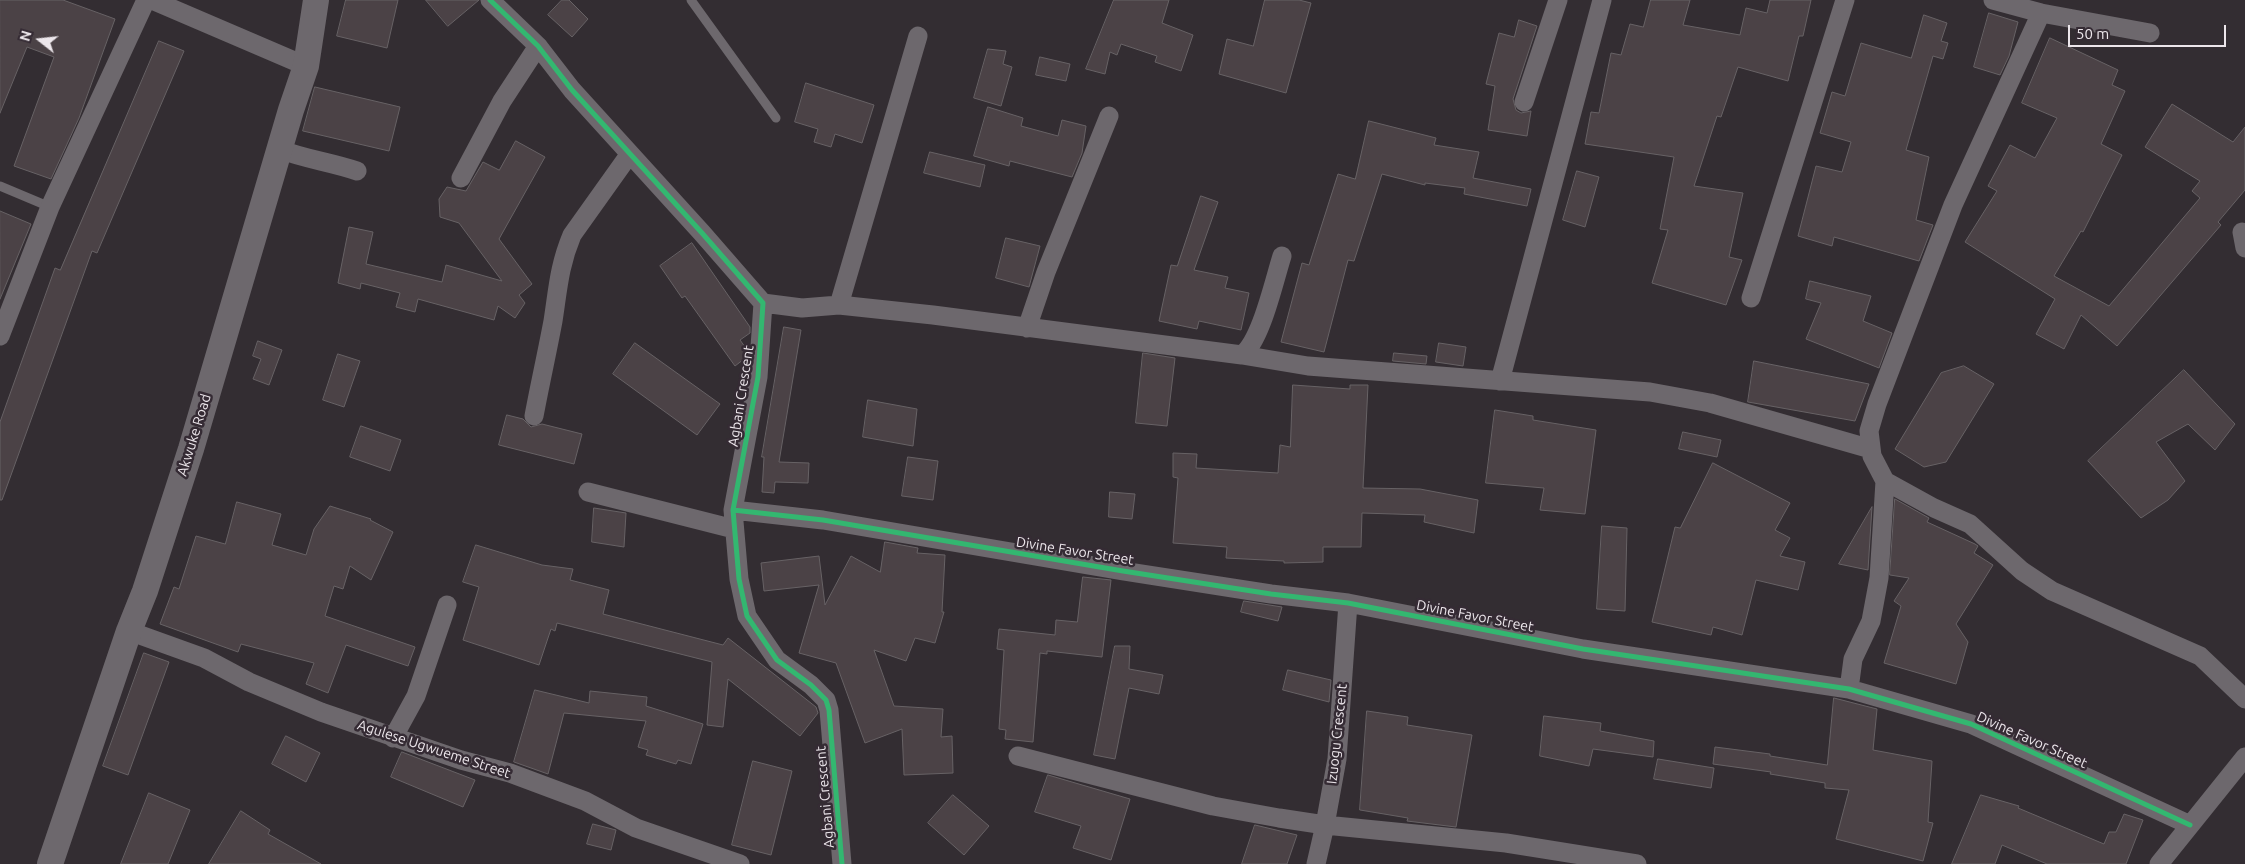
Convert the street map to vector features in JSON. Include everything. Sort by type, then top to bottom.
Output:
[{"type":"main road","name":"Akwuke Road","points":[[50,864],[129,631],[145,591],[191,449],[306,66],[316,0]]},
{"type":"street","points":[[0,336],[50,207],[146,0]]},
{"type":"street","points":[[152,0],[306,66]]},
{"type":"street","points":[[490,0],[538,46],[572,90],[763,303],[802,308],[839,305],[933,315],[1242,355],[1308,366],[1650,392],[1710,403],[1871,449]]},
{"type":"street","points":[[1524,102],[1558,0]]},
{"type":"street","points":[[1500,382],[1602,0]]},
{"type":"street","points":[[1751,298],[1845,0]]},
{"type":"street","points":[[1993,0],[2041,13],[2150,33]]},
{"type":"street","points":[[1849,689],[1853,659],[1870,621],[1879,578],[1884,481],[1872,456],[1869,431],[1877,404],[1953,204],[2041,13]]},
{"type":"street","points":[[839,305],[918,36]]},
{"type":"street","points":[[461,178],[502,101],[538,46]]},
{"type":"street","points":[[1027,328],[1046,272],[1109,116]]},
{"type":"street","points":[[280,149],[294,155],[329,162],[357,171]]},
{"type":"street","points":[[534,416],[553,320],[559,274],[566,248],[572,235],[629,155]]},
{"type":"street","points":[[1242,355],[1250,350],[1256,337],[1282,256]]},
{"type":"street","name":"Agbani Crescent","points":[[763,303],[758,377],[734,519],[739,580],[747,616],[777,660],[811,685],[826,700],[829,710],[842,864]]},
{"type":"street","points":[[1884,481],[1934,508],[1970,524],[2022,571],[2052,590],[2200,656],[2245,699]]},
{"type":"street","name":"Divine Favor Street","points":[[588,492],[734,519],[823,520],[1143,574],[1348,603],[1583,649],[1849,689],[1971,724],[2190,826]]},
{"type":"street","name":"Izuogu Crescent","points":[[1316,864],[1325,825],[1336,759],[1348,603]]},
{"type":"street","points":[[394,738],[416,696],[447,605]]},
{"type":"street","name":"Agulese Ugwueme Street","points":[[129,631],[204,658],[249,682],[321,712],[461,760],[510,773],[585,801],[636,828],[740,864]]},
{"type":"street","points":[[1018,756],[1213,806],[1325,825],[1506,843],[1637,864]]},
{"type":"street","points":[[2159,864],[2245,757]]},
{"type":"lane","points":[[691,0],[776,118]]},
{"type":"lane","points":[[0,186],[50,207]]},
{"type":"building","points":[[0,0],[63,0],[115,19],[79,118],[51,179],[14,166],[54,57],[27,47],[0,113]]},
{"type":"building","points":[[346,0],[398,0],[387,48],[337,36]]},
{"type":"building","points":[[426,0],[479,0],[448,26]]},
{"type":"building","points":[[562,0],[569,0],[588,19],[572,37],[548,15]]},
{"type":"building","points":[[1114,0],[1169,0],[1162,23],[1193,35],[1181,71],[1155,62],[1157,56],[1121,44],[1117,55],[1110,52],[1105,74],[1086,69]]},
{"type":"building","points":[[1265,0],[1299,0],[1311,3],[1286,93],[1219,74],[1227,39],[1253,46]]},
{"type":"building","points":[[1651,0],[1690,0],[1683,25],[1740,35],[1746,8],[1767,13],[1770,0],[1811,0],[1803,36],[1799,36],[1788,81],[1738,67],[1721,117],[1717,116],[1694,186],[1743,193],[1729,257],[1742,260],[1726,305],[1652,283],[1668,230],[1660,229],[1674,157],[1585,144],[1591,112],[1599,113],[1611,53],[1621,55],[1630,24],[1643,27]]},
{"type":"building","points":[[1989,13],[2018,22],[2009,56],[2000,75],[1974,67]]},
{"type":"building","points":[[1924,15],[1947,23],[1941,41],[1948,43],[1943,59],[1933,56],[1906,150],[1929,157],[1916,220],[1933,225],[1919,261],[1834,237],[1832,246],[1798,236],[1816,166],[1842,172],[1851,142],[1820,133],[1832,92],[1845,96],[1861,43],[1911,58]]},
{"type":"building","points":[[1519,20],[1537,26],[1513,99],[1516,110],[1521,113],[1531,111],[1527,136],[1488,130],[1495,86],[1486,84],[1499,33],[1514,37]]},
{"type":"building","points":[[2050,38],[2118,70],[2112,85],[2125,91],[2101,144],[2122,155],[2083,232],[2081,231],[2054,276],[2109,306],[2200,198],[2192,191],[2200,181],[2145,147],[2172,104],[2233,142],[2245,127],[2245,190],[2218,222],[2221,225],[2117,346],[2081,315],[2064,349],[2036,334],[2055,299],[1965,242],[1997,191],[1988,186],[2010,145],[2035,158],[2057,118],[2022,103]]},
{"type":"building","points":[[159,41],[184,51],[97,253],[92,251],[2,500],[0,500],[0,422],[55,268],[60,270]]},
{"type":"building","points":[[988,49],[1006,51],[1003,64],[1012,67],[1001,106],[974,98]]},
{"type":"building","points":[[1040,57],[1070,64],[1066,81],[1036,75]]},
{"type":"building","points":[[806,83],[874,105],[862,143],[835,134],[831,147],[814,142],[818,129],[795,122]]},
{"type":"building","points":[[315,87],[400,107],[389,151],[303,131]]},
{"type":"building","points":[[988,107],[1023,118],[1021,126],[1058,136],[1062,120],[1086,126],[1082,153],[1072,177],[1010,161],[1009,166],[974,156]]},
{"type":"building","points":[[1369,121],[1436,138],[1434,145],[1479,152],[1473,178],[1531,189],[1527,206],[1464,194],[1465,188],[1425,183],[1425,185],[1382,174],[1354,261],[1348,260],[1324,352],[1281,342],[1302,263],[1309,265],[1338,174],[1355,179]]},
{"type":"building","points":[[516,141],[545,157],[499,239],[532,284],[519,295],[525,303],[515,318],[498,306],[494,320],[418,299],[415,312],[396,307],[400,293],[361,283],[360,289],[338,283],[349,227],[373,232],[366,264],[442,282],[446,265],[502,281],[459,223],[440,217],[439,199],[447,187],[466,191],[483,162],[499,170]]},
{"type":"building","points":[[930,152],[985,165],[980,187],[924,173]]},
{"type":"building","points":[[1577,171],[1599,177],[1585,227],[1563,220]]},
{"type":"building","points":[[1201,196],[1218,202],[1194,270],[1228,277],[1225,288],[1249,293],[1241,330],[1199,321],[1197,329],[1159,321],[1171,265],[1177,266]]},
{"type":"building","points":[[0,211],[31,224],[0,299]]},
{"type":"building","points":[[1006,238],[1040,246],[1029,287],[996,278]]},
{"type":"building","points":[[692,243],[750,327],[750,333],[740,340],[748,351],[748,356],[735,366],[685,296],[682,298],[660,266]]},
{"type":"building","points":[[1810,281],[1871,296],[1863,321],[1892,333],[1879,368],[1806,339],[1821,303],[1806,299]]},
{"type":"building","points":[[784,327],[801,330],[779,462],[809,463],[808,483],[775,482],[774,493],[762,492],[764,457],[762,457]]},
{"type":"building","points":[[258,341],[282,350],[269,385],[253,379],[261,359],[253,356]]},
{"type":"building","points":[[635,343],[720,404],[697,435],[613,374]]},
{"type":"building","points":[[1439,343],[1466,347],[1463,366],[1436,362]]},
{"type":"building","points":[[1143,353],[1175,358],[1167,426],[1136,423]]},
{"type":"building","points":[[1394,353],[1427,356],[1426,364],[1393,361]]},
{"type":"building","points":[[338,354],[360,361],[344,407],[323,400]]},
{"type":"building","points":[[1754,361],[1869,384],[1855,421],[1748,402]]},
{"type":"building","points":[[1964,366],[1994,384],[1946,462],[1924,467],[1895,449],[1941,373]]},
{"type":"building","points":[[2184,370],[2235,424],[2215,450],[2188,424],[2156,442],[2185,481],[2168,500],[2141,518],[2088,461]]},
{"type":"building","points":[[1293,385],[1350,389],[1350,385],[1368,385],[1363,488],[1420,489],[1478,500],[1474,533],[1424,522],[1425,515],[1362,513],[1361,547],[1323,547],[1323,562],[1284,563],[1284,561],[1226,558],[1227,547],[1173,543],[1178,478],[1173,477],[1173,453],[1197,454],[1196,468],[1278,473],[1280,445],[1290,447]]},
{"type":"building","points":[[868,400],[917,409],[913,446],[863,437]]},
{"type":"building","points":[[1495,410],[1533,416],[1533,420],[1596,430],[1585,514],[1540,510],[1544,488],[1486,483]]},
{"type":"building","points":[[507,415],[523,419],[531,427],[542,424],[582,434],[574,464],[499,445]]},
{"type":"building","points":[[361,426],[401,440],[390,471],[350,457]]},
{"type":"building","points":[[1683,432],[1721,440],[1717,457],[1679,449]]},
{"type":"building","points":[[908,457],[938,461],[933,500],[902,496]]},
{"type":"building","points":[[1713,463],[1790,503],[1775,530],[1790,538],[1780,556],[1805,562],[1798,590],[1756,580],[1742,635],[1713,627],[1711,635],[1652,622],[1675,527],[1680,528]]},
{"type":"building","points":[[1110,492],[1135,494],[1132,519],[1109,517]]},
{"type":"building","points":[[1895,499],[1929,518],[1927,522],[1978,546],[1974,553],[1993,565],[1956,624],[1968,642],[1956,684],[1884,663],[1901,606],[1894,601],[1909,578],[1890,575]]},
{"type":"building","points":[[237,502],[281,514],[272,545],[306,555],[314,529],[330,506],[371,519],[393,532],[371,580],[350,566],[343,589],[334,586],[325,616],[415,647],[408,666],[346,645],[328,693],[306,684],[314,663],[241,644],[238,652],[160,624],[174,587],[179,589],[196,536],[225,544]]},
{"type":"building","points":[[1872,507],[1868,570],[1839,564]]},
{"type":"building","points":[[594,508],[626,513],[624,547],[592,542]]},
{"type":"building","points":[[1602,526],[1627,528],[1625,611],[1597,609]]},
{"type":"building","points":[[885,542],[918,548],[917,553],[945,555],[942,612],[944,612],[935,643],[915,638],[906,661],[874,650],[894,706],[943,709],[941,737],[952,736],[953,773],[904,775],[902,729],[865,743],[836,663],[799,653],[819,585],[764,591],[761,563],[819,556],[825,605],[851,556],[880,572]]},
{"type":"building","points":[[476,545],[542,565],[573,569],[570,580],[609,590],[603,614],[723,645],[728,638],[816,707],[818,713],[800,736],[728,679],[723,727],[707,725],[712,662],[557,623],[555,631],[551,629],[539,665],[463,640],[479,587],[463,582]]},
{"type":"building","points":[[1083,577],[1111,580],[1102,657],[1047,651],[1047,654],[1040,653],[1033,742],[1005,739],[1006,730],[999,729],[1004,650],[997,649],[999,629],[1055,635],[1056,620],[1077,622]]},
{"type":"building","points":[[1244,601],[1282,607],[1278,621],[1241,612]]},
{"type":"building","points":[[1115,646],[1130,646],[1129,669],[1163,675],[1159,694],[1129,688],[1115,759],[1094,755]]},
{"type":"building","points":[[144,653],[169,662],[128,775],[103,766]]},
{"type":"building","points":[[1288,670],[1331,680],[1329,702],[1283,690]]},
{"type":"building","points":[[535,690],[589,703],[590,691],[647,697],[646,706],[703,724],[691,764],[678,760],[676,764],[646,755],[648,750],[638,747],[646,721],[564,713],[548,774],[514,762]]},
{"type":"building","points":[[1834,698],[1877,709],[1873,750],[1932,761],[1928,822],[1933,823],[1923,861],[1836,839],[1849,790],[1825,788],[1825,783],[1770,774],[1771,772],[1713,764],[1715,747],[1770,754],[1770,756],[1827,765]]},
{"type":"building","points":[[1367,711],[1408,717],[1407,725],[1472,735],[1456,827],[1407,821],[1408,818],[1360,810]]},
{"type":"building","points":[[1544,716],[1601,723],[1600,731],[1654,741],[1653,757],[1593,749],[1589,766],[1540,756]]},
{"type":"building","points":[[286,736],[320,753],[306,782],[272,764]]},
{"type":"building","points":[[402,752],[475,780],[463,807],[391,777]]},
{"type":"building","points":[[1658,759],[1714,768],[1711,788],[1654,779]]},
{"type":"building","points":[[753,761],[792,771],[771,855],[732,845]]},
{"type":"building","points":[[1048,775],[1130,799],[1111,860],[1073,848],[1081,826],[1035,812]]},
{"type":"building","points":[[149,793],[190,810],[168,864],[121,864]]},
{"type":"building","points":[[953,795],[989,826],[964,855],[928,823]]},
{"type":"building","points":[[1981,795],[2019,806],[2018,808],[2104,844],[2109,832],[2116,832],[2124,814],[2143,820],[2126,864],[2047,864],[2002,845],[1995,864],[1952,864]]},
{"type":"building","points":[[241,811],[270,830],[268,834],[321,864],[209,864]]},
{"type":"building","points":[[593,824],[616,830],[611,850],[587,844]]},
{"type":"building","points":[[1255,825],[1297,835],[1287,864],[1242,864]]},
{"type":"cycle path","points":[[490,0],[538,46],[572,90],[763,303],[758,377],[733,510],[739,579],[747,616],[777,660],[811,685],[826,700],[829,710],[842,864]]},
{"type":"cycle path","points":[[733,510],[823,520],[1123,571],[1271,594],[1348,603],[1583,649],[1849,689],[1971,724],[2190,825]]}]
